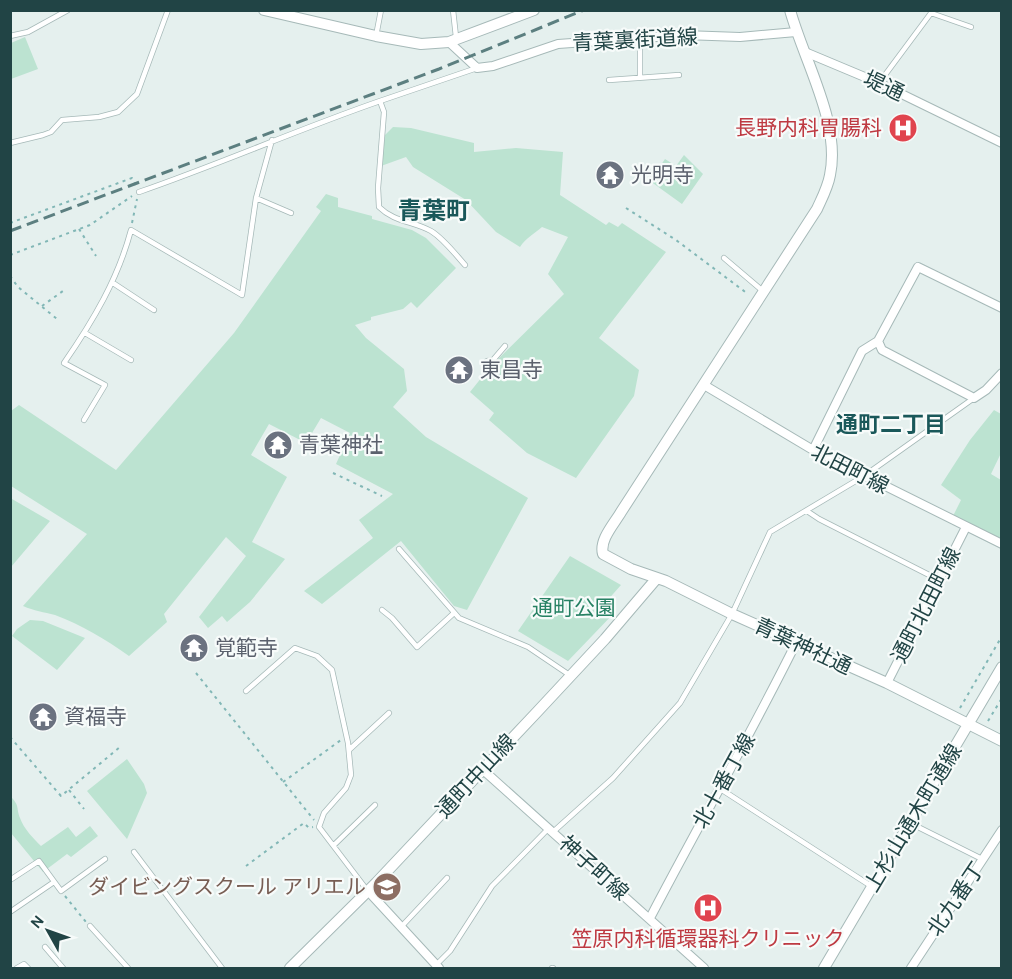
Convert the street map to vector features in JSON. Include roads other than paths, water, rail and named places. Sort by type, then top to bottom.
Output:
[{"type":"street","points":[[264,10],[421,44],[453,41],[534,10]]},
{"type":"street","points":[[704,385],[817,209],[831,173],[831,132],[790,10]]},
{"type":"street","name":"青葉裏街道線","points":[[477,68],[493,66],[558,44],[684,35],[740,37],[796,32]]},
{"type":"street","points":[[453,41],[477,68]]},
{"type":"street","name":"堤通","points":[[805,52],[879,83],[1002,143]]},
{"type":"street","points":[[813,450],[862,351],[878,342],[918,267],[1002,308]]},
{"type":"street","points":[[878,342],[882,350],[974,398],[1002,374]]},
{"type":"street","name":"北田町線","points":[[704,385],[813,450],[1002,544]]},
{"type":"street","name":"青葉神社通","points":[[704,385],[621,512],[601,547],[603,554],[631,569],[657,578],[886,683],[967,726],[1002,741]]},
{"type":"street","name":"通町北田町線","points":[[886,683],[966,527]]},
{"type":"street","name":"通町中山線","points":[[290,969],[368,891],[571,676],[657,578]]},
{"type":"street","name":"北十番丁線","points":[[650,918],[750,734],[796,643]]},
{"type":"street","name":"上杉山通木町通線","points":[[824,969],[1002,667]]},
{"type":"street","name":"神子町線","points":[[483,769],[704,969]]},
{"type":"street","name":"北九番丁","points":[[911,969],[1002,830]]},
{"type":"street","points":[[368,891],[437,967]]},
{"type":"lane","points":[[10,36],[28,32],[68,10]]},
{"type":"lane","points":[[10,143],[51,132],[62,120],[99,117],[117,112],[137,94],[168,10]]},
{"type":"lane","points":[[376,36],[381,10]]},
{"type":"lane","points":[[453,10],[453,41]]},
{"type":"lane","points":[[879,83],[931,14],[971,27]]},
{"type":"lane","points":[[640,38],[640,77]]},
{"type":"lane","points":[[139,192],[380,100],[477,68]]},
{"type":"lane","points":[[609,80],[679,75]]},
{"type":"lane","points":[[380,100],[384,112],[378,188],[379,207],[388,217],[416,224],[433,232],[465,265]]},
{"type":"lane","points":[[84,420],[105,385],[64,363],[85,333],[113,284],[131,230],[242,296],[248,239],[256,198],[272,140]]},
{"type":"lane","points":[[256,198],[291,213]]},
{"type":"lane","points":[[724,258],[761,296]]},
{"type":"lane","points":[[113,284],[154,310]]},
{"type":"lane","points":[[85,333],[131,360]]},
{"type":"lane","points":[[487,361],[493,360],[505,346]]},
{"type":"lane","points":[[437,967],[492,886],[550,830],[613,778],[680,703],[732,614],[770,532],[864,476],[974,398]]},
{"type":"lane","points":[[807,511],[939,580]]},
{"type":"lane","points":[[399,549],[459,618],[528,647],[571,676]]},
{"type":"lane","points":[[382,610],[417,646],[454,613]]},
{"type":"lane","points":[[246,691],[296,648],[317,656],[332,670],[347,738],[351,775],[346,789],[324,813],[319,827],[368,891]]},
{"type":"lane","points":[[349,750],[389,713]]},
{"type":"lane","points":[[719,788],[872,887]]},
{"type":"lane","points":[[333,845],[375,805]]},
{"type":"lane","points":[[910,823],[983,860]]},
{"type":"lane","points":[[134,852],[222,969]]},
{"type":"lane","points":[[10,880],[39,861],[61,891],[105,859]]},
{"type":"lane","points":[[401,927],[447,878]]},
{"type":"lane","points":[[10,912],[54,882]]},
{"type":"lane","points":[[90,926],[128,969]]},
{"type":"lane","points":[[45,946],[63,969]]},
{"type":"lane","points":[[17,969],[24,964],[28,969]]},
{"type":"railway","points":[[10,231],[439,69],[584,10]]},
{"type":"place","name":"長野内科胃腸科","points":[[903,128]]},
{"type":"place","name":"光明寺","points":[[610,175]]},
{"type":"place","name":"東昌寺","points":[[459,370]]},
{"type":"place","name":"青葉神社","points":[[278,445]]},
{"type":"place","name":"覚範寺","points":[[194,648]]},
{"type":"place","name":"資福寺","points":[[43,717]]},
{"type":"place","name":"ダイビングスクール アリエル","points":[[387,887]]},
{"type":"place","name":"笠原内科循環器科クリニック","points":[[708,908]]},
{"type":"district","name":"青葉町","points":[[434,211]]},
{"type":"district","name":"通町二丁目","points":[[891,424]]},
{"type":"park label","name":"通町公園","points":[[574,608]]}]
